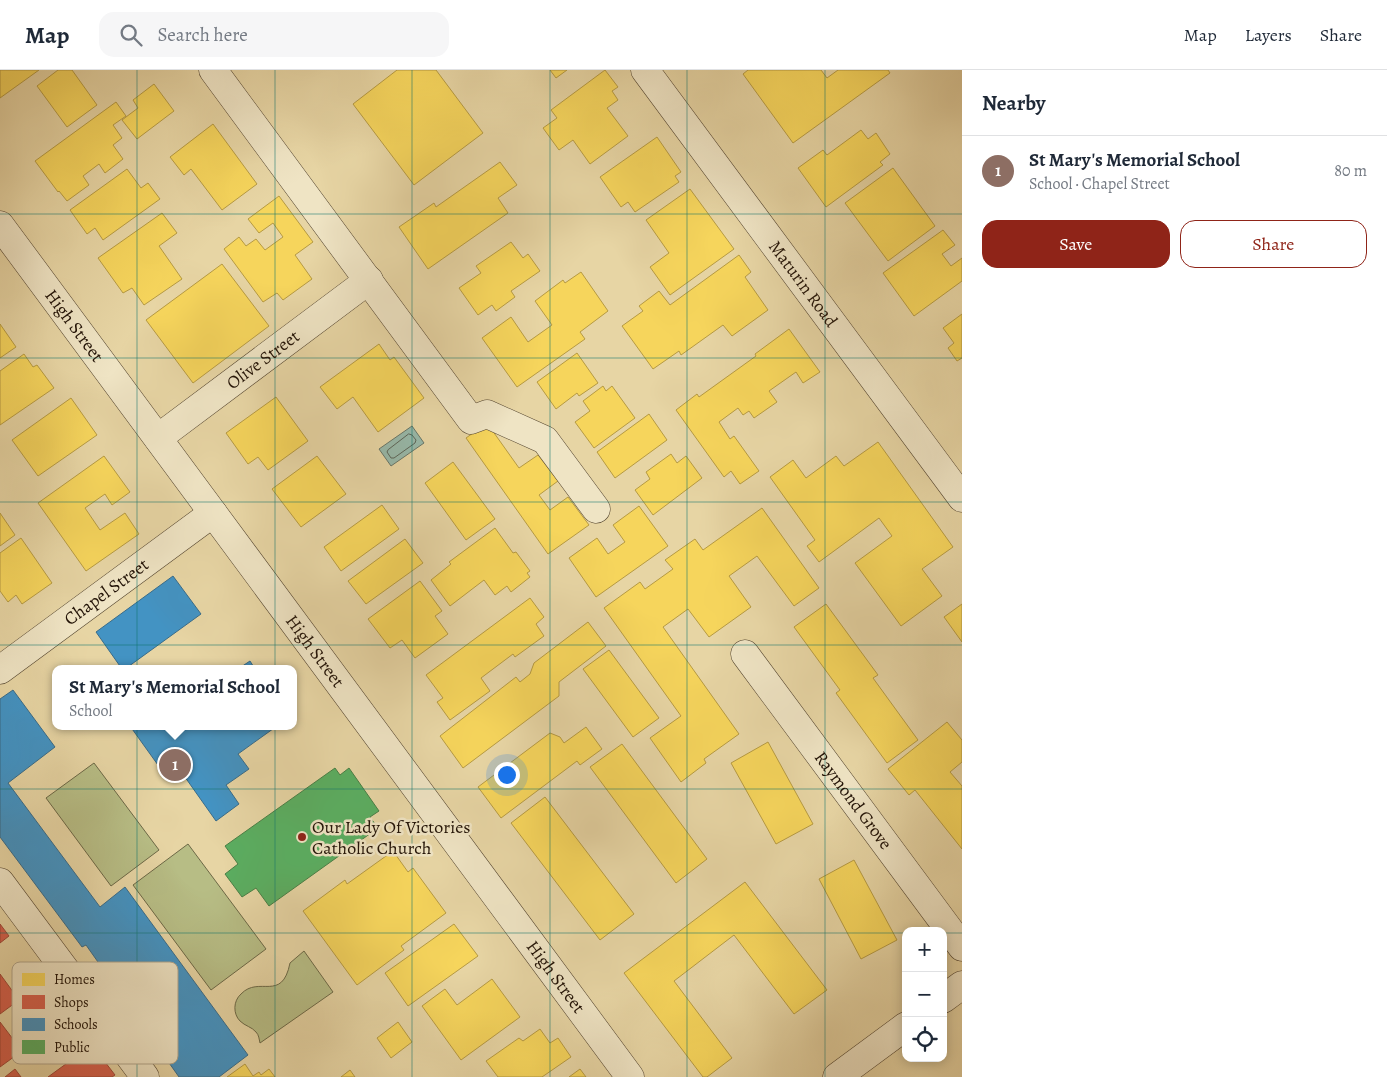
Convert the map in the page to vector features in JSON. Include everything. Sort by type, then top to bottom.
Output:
[{"type":"street","points":[[213,70],[471,420],[487,414],[545,440],[596,509]]},
{"type":"street","name":"Maturin Road","points":[[645,70],[962,498]]},
{"type":"street","name":"High Street","points":[[0,225],[630,1077]]},
{"type":"street","name":"Olive Street","points":[[158,438],[369,280]]},
{"type":"street","name":"Chapel Street","points":[[0,670],[213,513]]},
{"type":"street","name":"Raymond Grove","points":[[745,654],[962,947]]},
{"type":"street","points":[[0,882],[59,962]]},
{"type":"street","points":[[947,996],[962,985]]},
{"type":"street","points":[[837,1077],[902,1029]]},
{"type":"street","points":[[135,1064],[145,1077]]},
{"type":"green space","points":[[94,763],[159,850],[111,886],[46,798]]},
{"type":"green space","points":[[188,844],[266,949],[211,990],[133,885]]},
{"type":"green space","points":[[304,951],[333,992],[260,1043],[256,1032],[242,1023],[236,1015],[236,1000],[248,989],[276,985],[282,982],[290,963]]},
{"type":"water","points":[[412,426],[424,443],[391,466],[379,449]]},
{"type":"building: Homes","points":[[0,70],[39,70],[0,98]]},
{"type":"building: Homes","points":[[58,70],[72,70],[97,105],[67,127],[37,86]]},
{"type":"building: Homes","points":[[397,70],[436,70],[483,133],[414,185],[353,104]]},
{"type":"building: Homes","points":[[550,70],[567,70],[556,78]]},
{"type":"building: Homes","points":[[605,70],[618,87],[612,91],[618,100],[607,108],[628,136],[590,164],[573,140],[559,150],[543,128],[557,118],[551,110]]},
{"type":"building: Homes","points":[[748,70],[821,70],[827,78],[838,70],[888,70],[890,73],[793,143],[743,74]]},
{"type":"building: Homes","points":[[154,84],[174,111],[137,139],[122,120],[138,108],[133,100]]},
{"type":"building: Homes","points":[[116,102],[126,116],[113,125],[122,138],[113,145],[123,159],[105,173],[99,164],[83,176],[89,185],[67,201],[35,161]]},
{"type":"building: Homes","points":[[213,124],[257,184],[222,210],[191,169],[184,175],[170,157]]},
{"type":"building: Homes","points":[[861,130],[868,139],[876,133],[890,154],[880,162],[883,165],[826,207],[798,168],[823,150],[827,155]]},
{"type":"building: Homes","points":[[657,137],[681,172],[675,176],[679,182],[635,212],[628,202],[621,207],[600,177]]},
{"type":"building: Homes","points":[[500,162],[517,185],[498,198],[508,213],[428,269],[399,227],[434,203],[436,207]]},
{"type":"building: Homes","points":[[893,168],[935,226],[888,261],[845,203]]},
{"type":"building: Homes","points":[[127,169],[141,188],[148,183],[160,199],[103,240],[95,228],[87,234],[70,210]]},
{"type":"building: Homes","points":[[690,189],[734,249],[670,295],[650,267],[669,253],[646,220]]},
{"type":"building: Homes","points":[[279,196],[313,242],[295,255],[312,279],[283,300],[277,293],[263,302],[224,249],[239,237],[246,246],[256,239],[265,250],[283,237],[273,223],[259,233],[248,219]]},
{"type":"building: Homes","points":[[162,213],[177,233],[159,246],[182,279],[144,305],[132,288],[123,293],[98,258]]},
{"type":"building: Homes","points":[[943,230],[955,245],[942,254],[951,266],[962,258],[962,281],[914,316],[883,273]]},
{"type":"building: Homes","points":[[511,242],[523,258],[528,254],[540,271],[511,291],[515,297],[496,311],[492,305],[478,315],[459,288],[481,273],[476,266]]},
{"type":"building: Homes","points":[[739,255],[751,272],[745,277],[768,310],[732,336],[723,325],[681,355],[679,351],[653,369],[622,326],[643,311],[639,306],[659,291],[670,305]]},
{"type":"building: Homes","points":[[222,264],[269,326],[193,383],[146,320]]},
{"type":"building: Homes","points":[[581,272],[608,311],[580,332],[585,339],[517,387],[482,338],[511,317],[528,342],[552,325],[535,301],[563,280],[565,283]]},
{"type":"building: Homes","points":[[962,314],[962,358],[957,361],[948,348],[954,343],[943,328]]},
{"type":"building: Homes","points":[[0,324],[16,347],[0,358]]},
{"type":"building: Homes","points":[[789,329],[820,372],[803,383],[796,372],[769,391],[777,402],[754,418],[749,411],[743,415],[738,408],[719,422],[730,439],[734,436],[759,471],[740,484],[731,471],[724,477],[676,410],[697,394],[699,397],[756,356],[755,354]]},
{"type":"building: Homes","points":[[379,344],[390,360],[394,357],[424,398],[378,432],[353,397],[337,409],[320,387]]},
{"type":"building: Homes","points":[[577,353],[598,383],[579,396],[577,393],[556,409],[537,382]]},
{"type":"building: Homes","points":[[24,354],[33,367],[37,365],[54,388],[0,425],[0,371]]},
{"type":"building: Homes","points":[[603,386],[606,391],[612,386],[635,418],[594,448],[575,422],[590,411],[583,401]]},
{"type":"building: Homes","points":[[276,397],[308,441],[268,470],[258,457],[248,464],[226,433]]},
{"type":"building: Homes","points":[[71,398],[97,435],[38,476],[12,440]]},
{"type":"building: Homes","points":[[649,414],[667,440],[615,478],[597,452]]},
{"type":"building: Homes","points":[[487,423],[519,468],[538,455],[558,481],[539,495],[550,510],[568,497],[589,525],[548,554],[466,438]]},
{"type":"building: Homes","points":[[878,442],[953,547],[922,569],[942,596],[901,626],[855,563],[892,536],[879,518],[819,562],[807,546],[815,540],[770,477],[793,460],[806,478],[836,456],[844,466]]},
{"type":"building: Homes","points":[[671,454],[677,463],[686,456],[702,478],[653,515],[635,490],[650,479],[646,472]]},
{"type":"building: Homes","points":[[104,456],[130,492],[112,505],[105,494],[85,508],[100,530],[125,513],[139,534],[86,571],[38,503]]},
{"type":"building: Homes","points":[[317,456],[346,494],[301,527],[272,489]]},
{"type":"building: Homes","points":[[453,462],[495,519],[466,540],[425,483]]},
{"type":"building: Homes","points":[[382,505],[399,529],[341,571],[324,547]]},
{"type":"building: Homes","points":[[639,506],[668,546],[596,597],[569,558],[597,538],[608,554],[625,542],[613,525]]},
{"type":"building: Homes","points":[[762,508],[819,588],[794,606],[757,556],[729,576],[751,607],[709,637],[688,609],[663,627],[739,734],[704,759],[706,763],[681,782],[650,738],[681,716],[604,608],[640,582],[645,589],[673,569],[665,560],[695,539],[703,550]]},
{"type":"building: Homes","points":[[0,513],[15,535],[0,546]]},
{"type":"building: Homes","points":[[495,528],[513,553],[516,552],[530,571],[527,573],[530,577],[511,592],[507,586],[495,595],[484,580],[450,606],[431,580],[451,564],[449,562]]},
{"type":"building: Homes","points":[[21,538],[52,583],[22,604],[16,595],[8,602],[0,591],[0,553]]},
{"type":"building: Homes","points":[[405,539],[423,563],[366,604],[348,581]]},
{"type":"building: Homes","points":[[420,581],[442,611],[435,616],[448,634],[415,658],[402,640],[390,648],[368,619]]},
{"type":"building: Homes","points":[[530,598],[544,617],[536,624],[544,636],[515,657],[513,654],[481,678],[490,691],[450,720],[437,702],[443,698],[426,675]]},
{"type":"building: Homes","points":[[826,604],[878,675],[873,678],[918,740],[887,763],[836,693],[840,690],[794,627]]},
{"type":"building: Homes","points":[[962,604],[962,642],[944,617]]},
{"type":"building: Homes","points":[[588,622],[606,646],[559,682],[559,696],[463,768],[440,736],[516,677],[520,682],[530,674],[534,663]]},
{"type":"building: Homes","points":[[609,650],[659,718],[633,737],[583,669]]},
{"type":"building: Homes","points":[[947,722],[962,740],[962,762],[950,772],[962,786],[962,849],[915,790],[909,795],[888,769]]},
{"type":"building: Homes","points":[[586,727],[602,749],[580,765],[577,761],[501,818],[478,787],[550,733],[560,737],[564,743]]},
{"type":"building: Homes","points":[[768,742],[813,824],[776,844],[731,763]]},
{"type":"building: Homes","points":[[622,744],[707,859],[676,883],[590,767]]},
{"type":"building: Homes","points":[[545,797],[634,914],[600,940],[511,823]]},
{"type":"building: Homes","points":[[393,851],[408,872],[413,868],[446,913],[401,946],[404,950],[357,985],[303,911],[345,880],[347,884]]},
{"type":"building: Homes","points":[[854,860],[897,940],[861,959],[819,879]]},
{"type":"building: Homes","points":[[745,882],[827,990],[794,1014],[734,935],[674,981],[732,1058],[707,1077],[703,1077],[624,973]]},
{"type":"building: Homes","points":[[454,924],[478,956],[408,1006],[385,973]]},
{"type":"building: Homes","points":[[492,979],[520,1017],[461,1060],[422,1006],[445,989],[457,1005]]},
{"type":"building: Homes","points":[[398,1022],[412,1042],[391,1058],[377,1038]]},
{"type":"building: Homes","points":[[540,1029],[550,1043],[558,1038],[571,1057],[542,1077],[498,1077],[486,1061],[519,1038],[523,1041]]},
{"type":"building: Homes","points":[[245,1064],[253,1076],[259,1072],[261,1075],[269,1069],[275,1077],[227,1077]]},
{"type":"building: Homes","points":[[580,1069],[586,1077],[569,1077]]},
{"type":"building: Homes","points":[[350,1070],[355,1077],[341,1077]]},
{"type":"building: Shops","points":[[0,924],[9,936],[0,943]]},
{"type":"building: Shops","points":[[0,974],[12,990],[12,1005],[0,1014]]},
{"type":"building: Shops","points":[[0,1022],[12,1038],[12,1058],[0,1067]]},
{"type":"building: Shops","points":[[66,1064],[107,1064],[115,1075],[112,1077],[48,1077]]},
{"type":"building: Shops","points":[[15,1069],[21,1077],[5,1077]]},
{"type":"building: Schools","points":[[173,576],[201,614],[131,665],[119,665],[96,632]]},
{"type":"building: Schools","points":[[250,661],[252,665],[244,665]]},
{"type":"building: Schools","points":[[13,690],[55,747],[8,783],[100,907],[125,887],[248,1055],[219,1077],[179,1077],[170,1064],[178,1064],[178,962],[98,962],[86,945],[82,947],[0,837],[0,699]]},
{"type":"building: Schools","points":[[133,730],[271,730],[238,754],[249,769],[226,785],[239,804],[216,821],[180,770],[168,779]]},
{"type":"building: Public","name":"Our Lady Of Victories Catholic Church","points":[[335,768],[340,775],[349,768],[379,811],[370,817],[378,828],[269,906],[256,888],[242,897],[225,874],[238,864],[225,846]]},
{"type":"place","name":"St Mary's Memorial School","points":[[175,765]]},
{"type":"place","name":"Our Lady Of Victories Catholic Church","points":[[302,837]]}]
